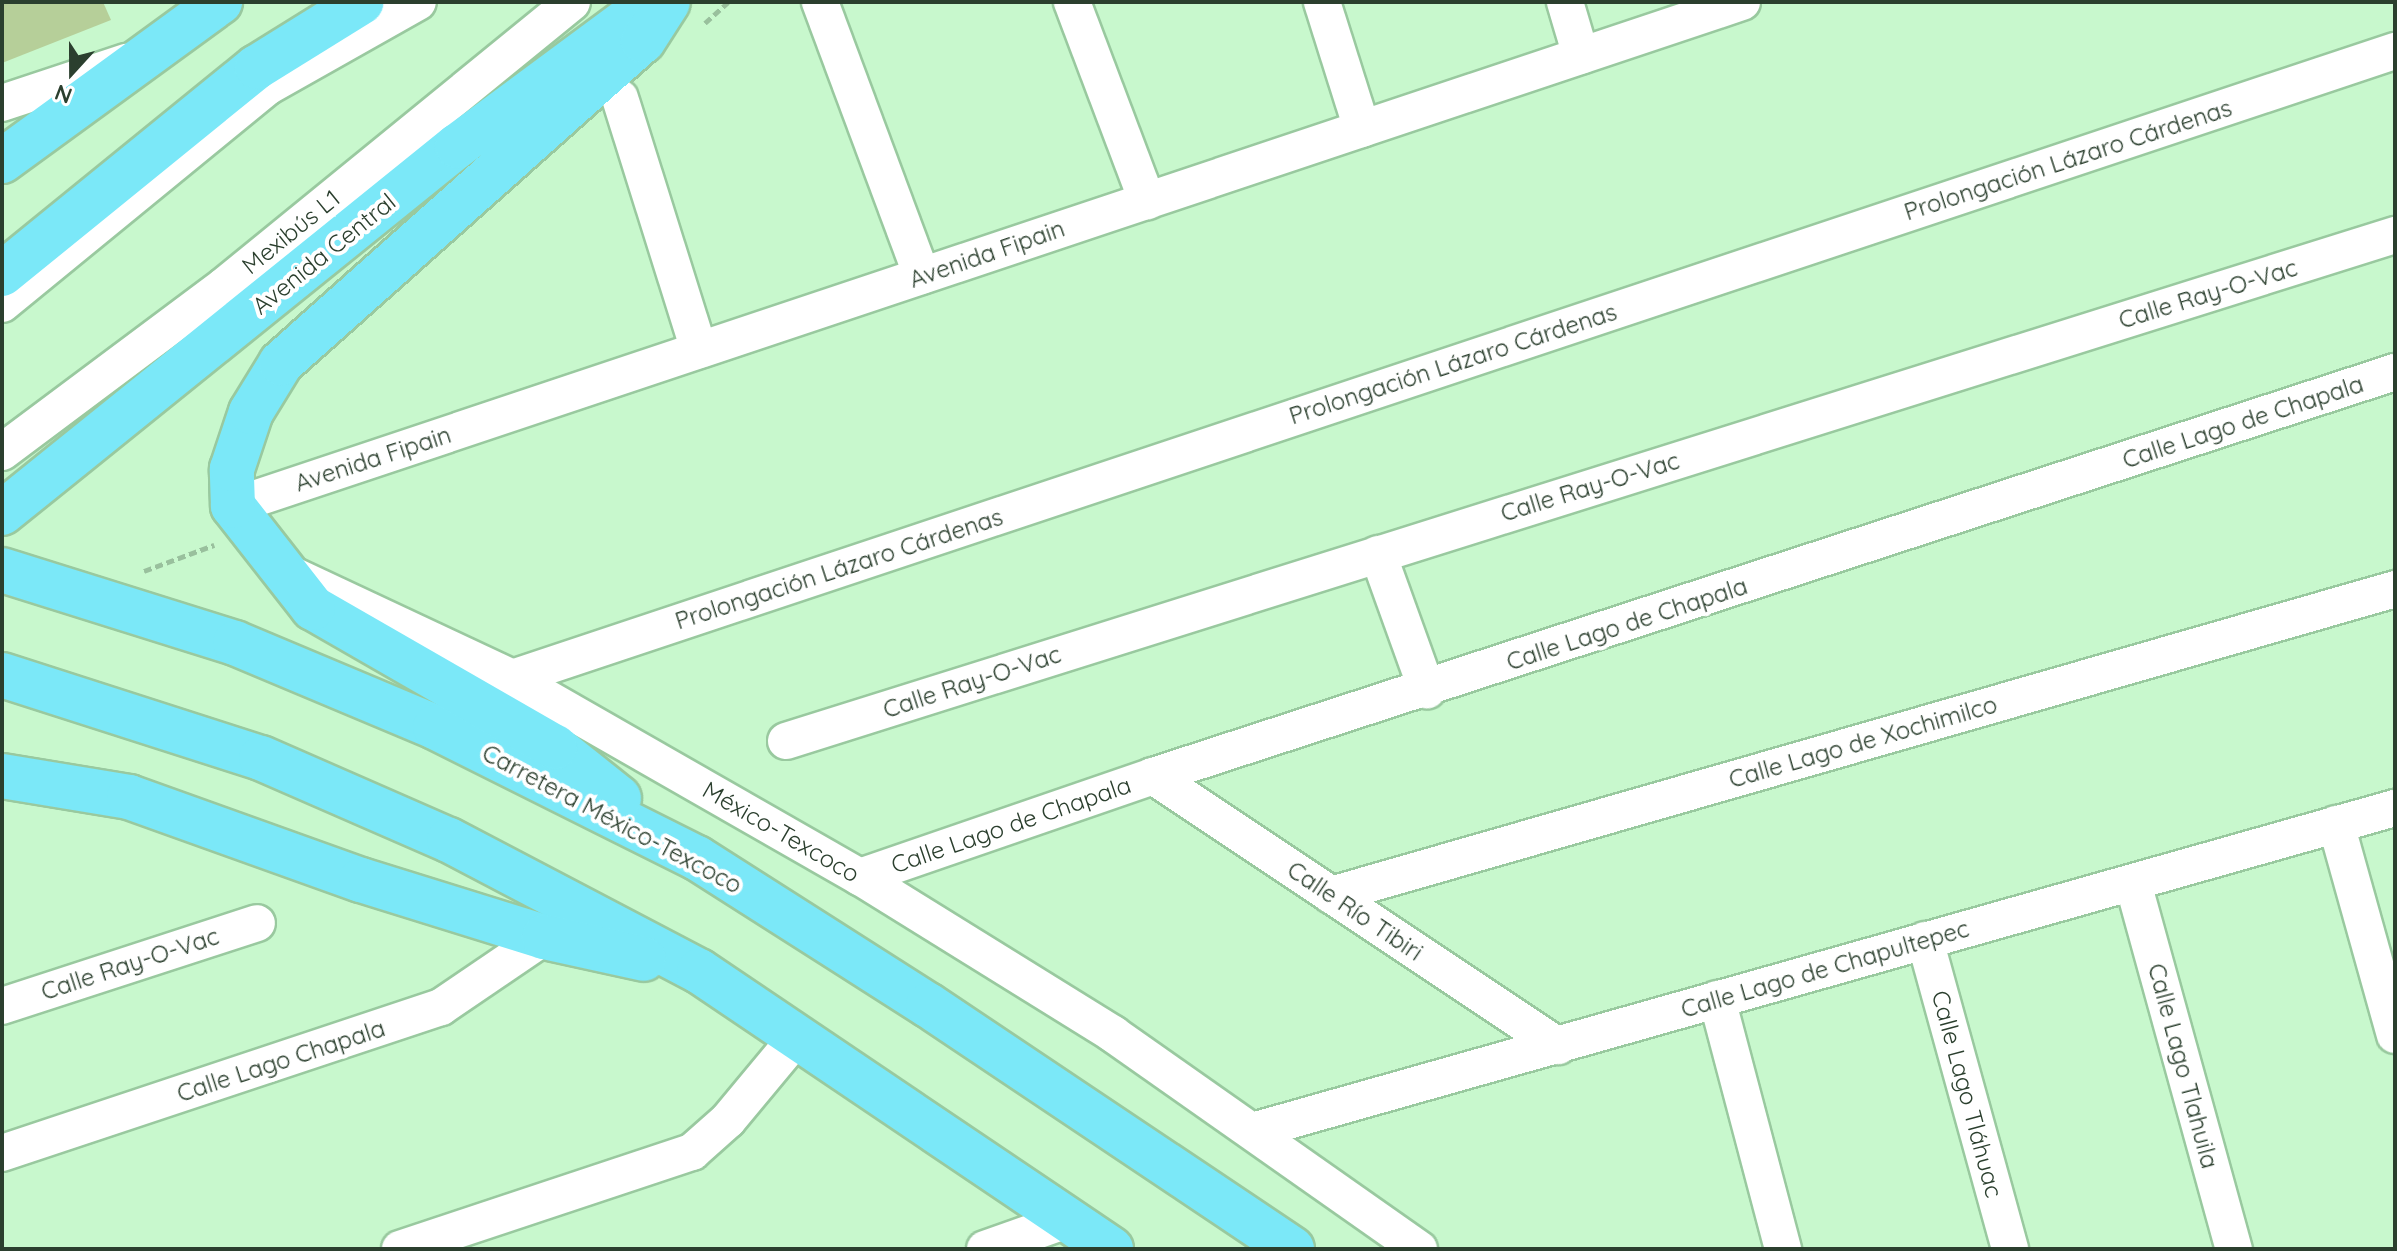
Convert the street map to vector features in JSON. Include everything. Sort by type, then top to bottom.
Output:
[{"type":"highway","points":[[2,161],[220,2]]},
{"type":"highway","points":[[2,274],[257,67],[362,2]]},
{"type":"highway","name":"Avenida Central","points":[[2,513],[457,146],[651,2]]},
{"type":"highway","points":[[668,2],[643,41],[281,363],[251,412],[232,469],[242,518],[275,566],[313,608],[555,747],[697,858]]},
{"type":"highway","name":"Carretera México-Texcoco","points":[[2,570],[250,649],[435,727],[697,858],[928,1005],[1292,1249]]},
{"type":"highway","points":[[2,675],[261,758],[449,840],[699,971],[1111,1249]]},
{"type":"highway","points":[[2,776],[129,797],[361,880],[544,937],[699,971]]},
{"type":"street","points":[[2,304],[267,87],[418,2]]},
{"type":"street","name":"Mexibús L1","points":[[2,452],[224,286],[572,2]]},
{"type":"street","points":[[820,2],[922,276]]},
{"type":"street","points":[[1072,2],[1147,201]]},
{"type":"street","points":[[1322,2],[1362,129]]},
{"type":"street","points":[[1565,2],[1581,56]]},
{"type":"street","name":"Avenida Fipain","points":[[242,518],[699,350],[1742,2]]},
{"type":"street","name":"Prolongación Lázaro Cárdenas","points":[[512,678],[2395,51]]},
{"type":"street","points":[[2,103],[147,55]]},
{"type":"street","points":[[620,98],[699,350]]},
{"type":"street","name":"Calle Ray-O-Vac","points":[[786,741],[2395,235]]},
{"type":"street","name":"Calle Lago de Chapala","points":[[860,877],[1153,776],[1427,690],[2395,372]]},
{"type":"street","points":[[1378,554],[1427,690]]},
{"type":"street","name":"México-Texcoco","points":[[275,566],[512,678],[860,877],[1113,1034],[1256,1130],[1419,1249]]},
{"type":"street","name":"Calle Lago de Xochimilco","points":[[1331,895],[2395,589]]},
{"type":"street","name":"Calle Río Tibiri","points":[[1153,776],[1558,1046]]},
{"type":"street","name":"Calle Lago de Chapultepec","points":[[1256,1130],[2395,808]]},
{"type":"street","points":[[2336,824],[2395,1035]]},
{"type":"street","name":"Calle Lago Tlahuila","points":[[2133,883],[2234,1249]]},
{"type":"street","name":"Calle Ray-O-Vac","points":[[2,1006],[257,923]]},
{"type":"street","name":"Calle Lago Chapala","points":[[2,1153],[441,1007],[544,937]]},
{"type":"street","name":"Calle Lago Tláhuac","points":[[1925,940],[2010,1249]]},
{"type":"street","points":[[1717,999],[1783,1249]]},
{"type":"street","points":[[400,1249],[692,1152],[728,1120],[797,1037]]},
{"type":"street","points":[[985,1249],[1067,1220]]},
{"type":"path","points":[[138,573],[242,518]]},
{"type":"building","points":[[2,2],[103,2],[111,20],[2,63]]}]
